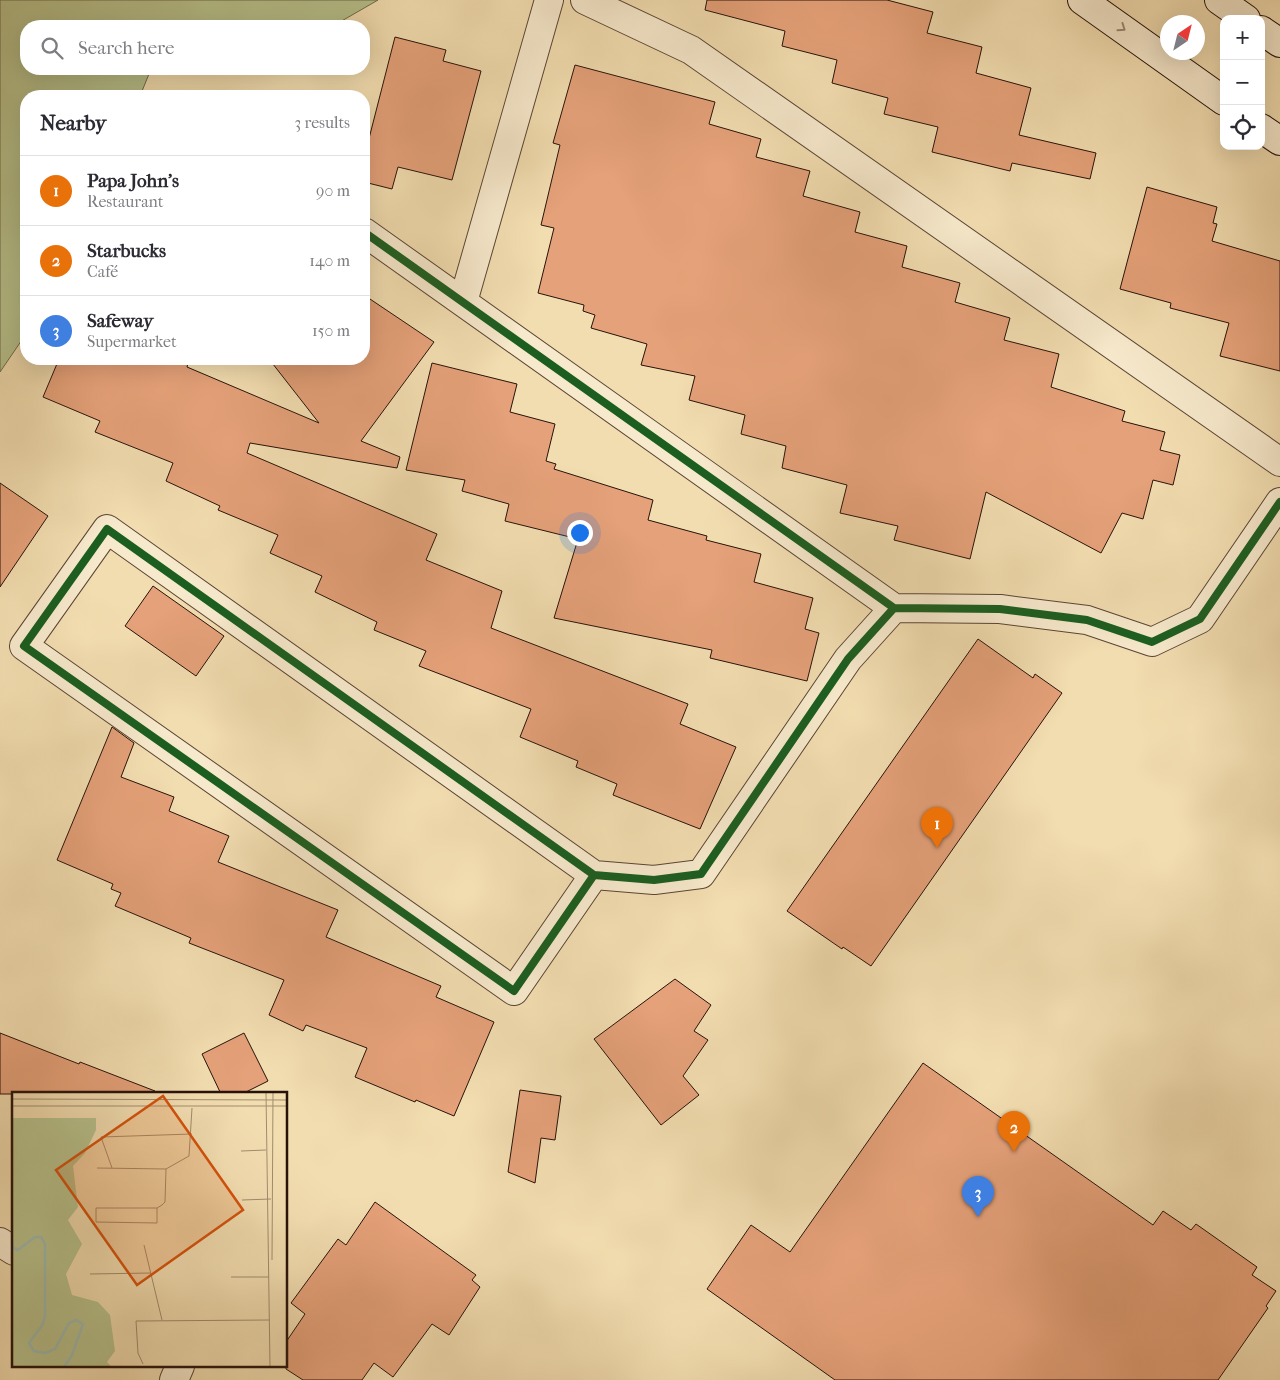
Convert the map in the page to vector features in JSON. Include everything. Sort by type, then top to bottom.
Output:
[{"type":"street","points":[[463,302],[548,0]]},
{"type":"street","points":[[585,0],[692,50],[1280,462]]},
{"type":"street","points":[[1082,0],[1220,98]]},
{"type":"street","points":[[1219,0],[1240,15]]},
{"type":"street","points":[[1265,33],[1280,43]]},
{"type":"street","points":[[1265,131],[1280,141]]},
{"type":"street","points":[[370,236],[894,608],[1000,609],[1087,620],[1152,642],[1200,620],[1280,502]]},
{"type":"street","points":[[594,874],[514,991],[24,646],[106,529],[594,874],[654,880],[701,874],[848,659],[894,608]]},
{"type":"street","points":[[0,1242],[12,1250]]},
{"type":"street","points":[[174,1380],[179,1368]]},
{"type":"green space","points":[[0,0],[378,0],[343,20],[20,20],[20,75],[149,75],[142,90],[20,90],[20,343],[0,372]]},
{"type":"building","points":[[707,0],[887,0],[933,12],[927,33],[982,47],[976,73],[1031,88],[1019,135],[1096,153],[1090,179],[1012,163],[1010,171],[932,152],[938,127],[884,114],[888,98],[832,83],[837,60],[782,46],[785,31],[705,10]]},
{"type":"building","points":[[395,37],[446,50],[443,61],[481,71],[452,180],[398,167],[392,189],[370,184],[370,135]]},
{"type":"building","points":[[575,65],[715,102],[709,124],[761,139],[756,157],[810,171],[803,196],[860,212],[855,232],[907,246],[902,267],[960,283],[955,302],[1010,318],[1004,340],[1059,354],[1051,387],[1125,411],[1122,421],[1165,432],[1160,450],[1180,455],[1173,485],[1153,480],[1143,519],[1122,513],[1101,553],[986,492],[970,559],[894,540],[898,526],[840,513],[847,485],[782,468],[786,446],[741,434],[745,415],[689,400],[695,376],[641,365],[647,344],[591,328],[595,315],[583,311],[584,305],[538,293],[554,228],[541,225],[560,145],[553,143]]},
{"type":"building","points":[[1147,187],[1217,207],[1213,223],[1217,224],[1212,241],[1280,261],[1280,371],[1220,356],[1229,323],[1170,308],[1171,303],[1120,289]]},
{"type":"building","points":[[370,299],[434,342],[361,441],[400,457],[397,468],[250,443],[247,453],[437,534],[426,560],[502,591],[491,628],[688,704],[680,724],[736,747],[700,829],[613,795],[617,784],[576,767],[578,761],[520,737],[531,709],[419,666],[426,651],[374,630],[377,622],[315,592],[322,576],[270,553],[278,535],[218,510],[220,506],[166,481],[173,463],[95,432],[100,421],[43,397],[56,365],[188,365],[187,367],[319,423],[274,365],[370,365]]},
{"type":"building","points":[[432,363],[517,384],[510,412],[555,424],[546,461],[556,464],[554,469],[653,500],[648,520],[707,536],[706,540],[761,554],[754,582],[813,598],[805,629],[819,633],[807,681],[710,658],[712,650],[554,618],[578,539],[505,521],[509,504],[462,491],[465,480],[406,470]]},
{"type":"building","points":[[0,483],[48,516],[0,587]]},
{"type":"building","points":[[153,586],[224,636],[196,676],[125,626]]},
{"type":"building","points":[[978,639],[1033,678],[1035,674],[1062,693],[871,966],[843,947],[842,949],[787,911]]},
{"type":"building","points":[[112,727],[134,743],[121,777],[174,797],[169,811],[229,836],[218,862],[338,910],[326,937],[441,986],[436,997],[494,1022],[454,1116],[355,1077],[367,1048],[306,1025],[303,1031],[269,1015],[284,980],[189,943],[191,938],[115,906],[121,893],[111,889],[113,884],[57,860]]},
{"type":"building","points":[[675,979],[711,1005],[694,1031],[708,1040],[683,1076],[699,1095],[661,1125],[594,1039]]},
{"type":"building","points":[[0,1033],[155,1091],[12,1092],[12,1094],[0,1094]]},
{"type":"building","points":[[244,1033],[268,1081],[246,1092],[220,1092],[202,1054]]},
{"type":"building","points":[[923,1063],[1153,1225],[1163,1211],[1191,1230],[1196,1224],[1257,1267],[1252,1275],[1276,1291],[1266,1306],[1268,1308],[1218,1380],[835,1380],[707,1289],[751,1225],[790,1252]]},
{"type":"building","points":[[520,1090],[561,1096],[555,1140],[541,1138],[535,1183],[508,1172]]},
{"type":"building","points":[[375,1202],[476,1275],[472,1280],[480,1287],[449,1335],[432,1324],[393,1377],[374,1363],[362,1380],[303,1380],[286,1369],[288,1368],[288,1339],[305,1314],[291,1303],[338,1239],[346,1245]]},
{"type":"cycle path","points":[[370,236],[894,608],[1000,609],[1087,620],[1152,642],[1200,619],[1280,502]]},
{"type":"cycle path","points":[[594,875],[514,991],[24,646],[107,529],[594,875],[654,880],[701,874],[848,659],[894,608]]},
{"type":"place","name":"Papa John's","points":[[937,848]]},
{"type":"place","name":"Starbucks","points":[[1014,1152]]},
{"type":"place","name":"Safeway","points":[[978,1217]]}]
